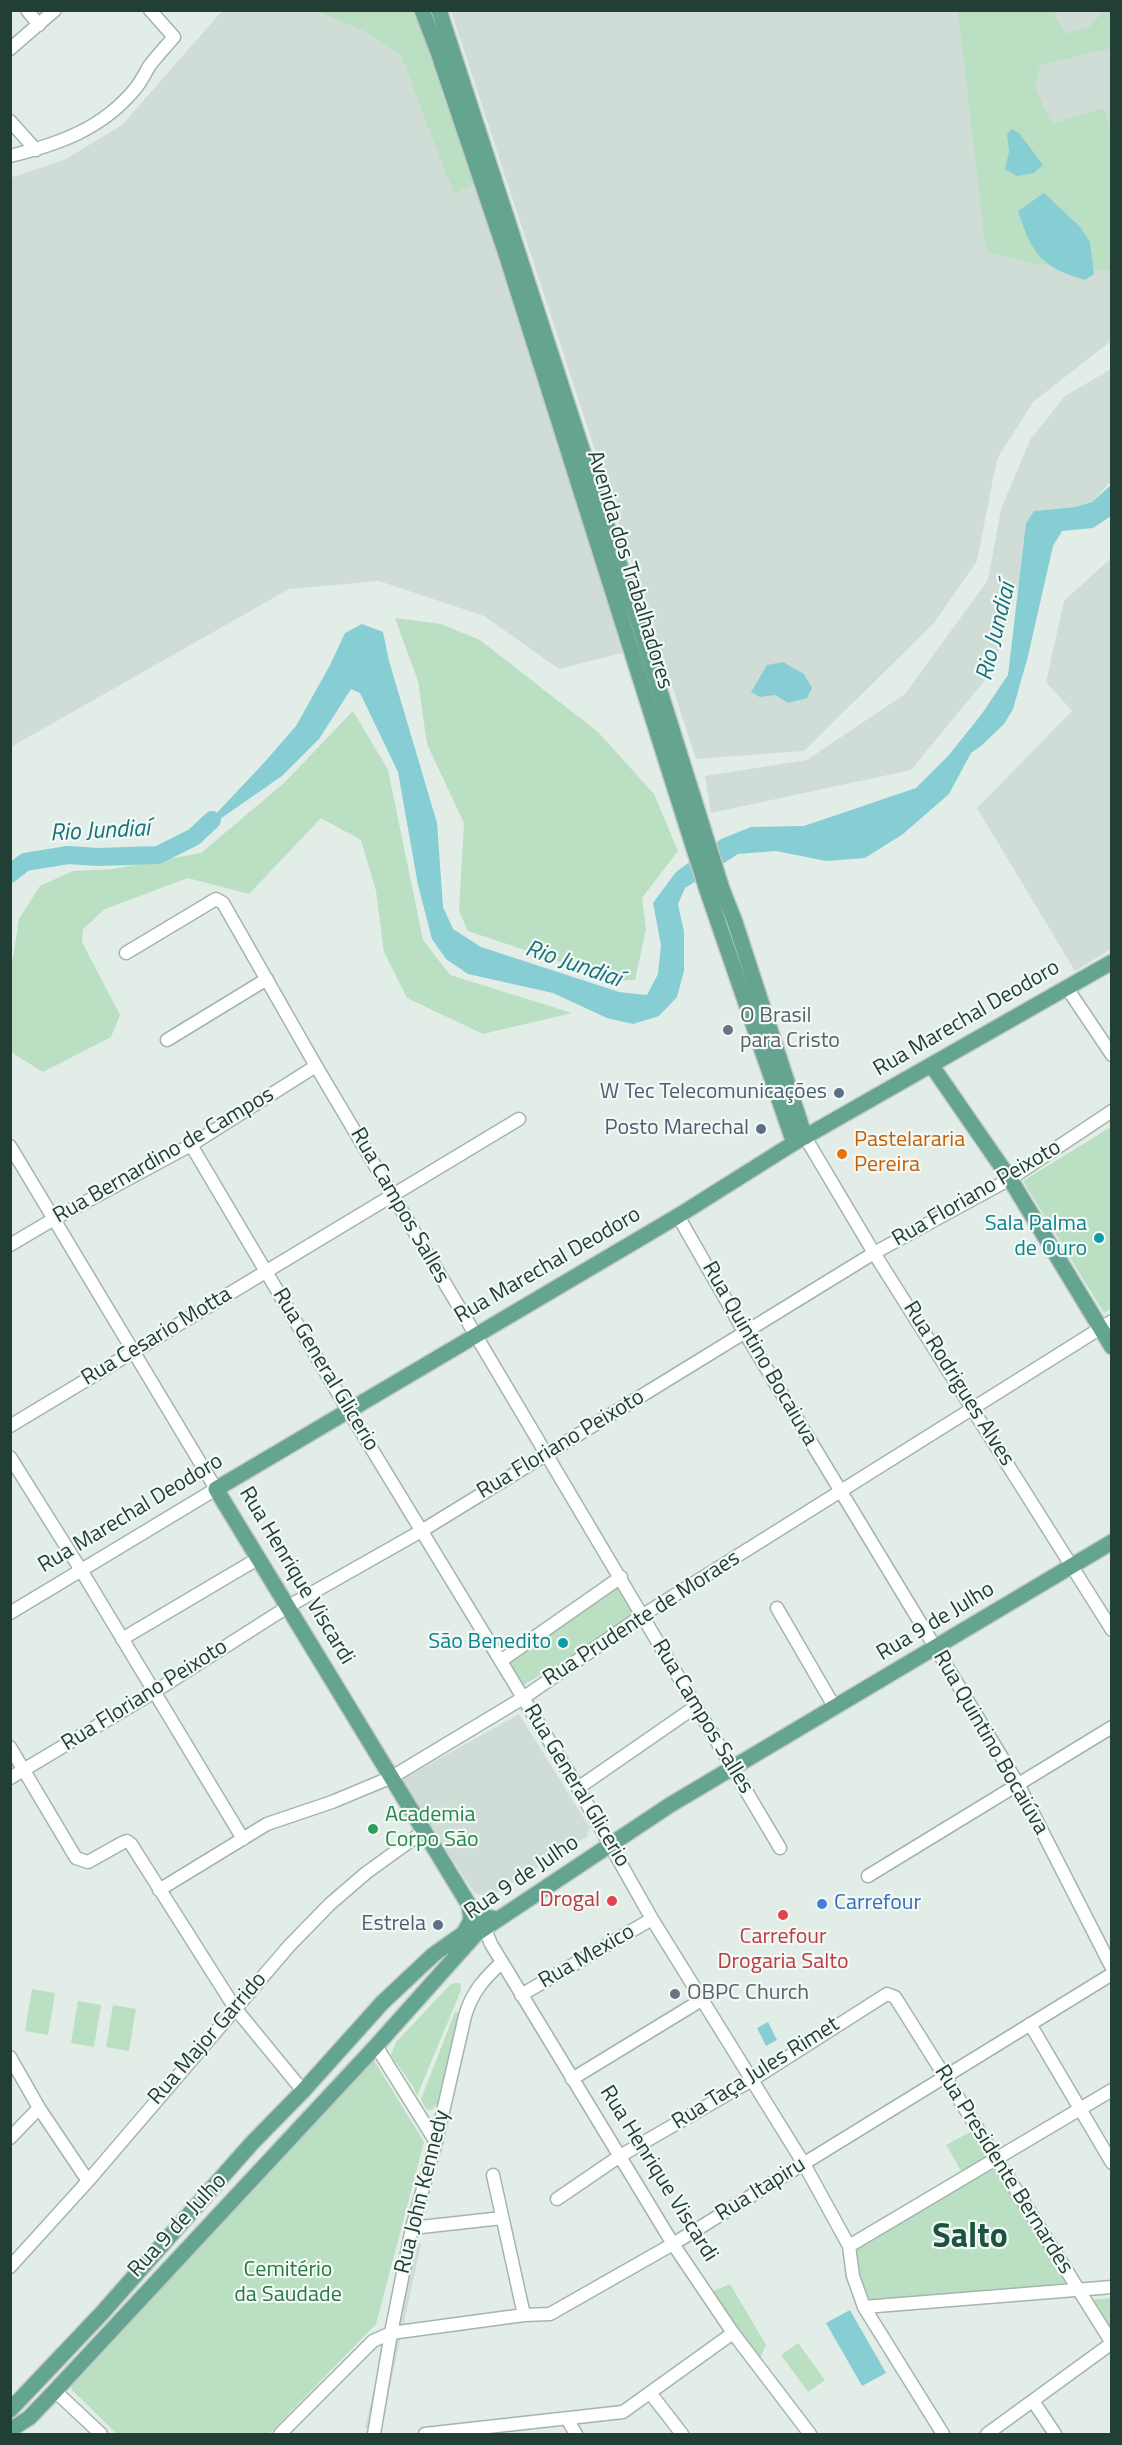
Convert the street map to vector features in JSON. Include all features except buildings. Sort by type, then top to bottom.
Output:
[{"type":"main road","name":"Avenida dos Trabalhadores","points":[[422,10],[499,233],[696,828]]},
{"type":"main road","name":"Avenida dos Trabalhadores","points":[[439,10],[715,889],[800,1140]]},
{"type":"main road","name":"Rua Marechal Deodoro","points":[[216,1489],[678,1216],[800,1140],[1112,962]]},
{"type":"main road","points":[[932,1066],[1010,1179],[1105,1324],[1112,1347]]},
{"type":"main road","name":"Rua Henrique Viscardi","points":[[216,1489],[469,1905]]},
{"type":"main road","name":"Rua 9 de Julho","points":[[10,2410],[102,2313],[252,2143],[303,2091],[382,2003],[420,1966],[732,1768],[1112,1542]]},
{"type":"main road","points":[[469,1905],[479,1916],[481,1929],[490,1943]]},
{"type":"main road","name":"Rua 9 de Julho","points":[[469,1905],[471,1920],[481,1929]]},
{"type":"main road","name":"Rua 9 de Julho","points":[[10,2430],[29,2418],[56,2391],[376,2046],[481,1929]]},
{"type":"main road","points":[[376,2046],[372,2037],[376,2022],[412,1986],[420,1966]]},
{"type":"street","points":[[27,10],[39,25]]},
{"type":"street","points":[[10,49],[55,10]]},
{"type":"street","points":[[10,156],[70,139],[95,125],[125,100],[174,37],[150,10]]},
{"type":"street","points":[[10,122],[36,150]]},
{"type":"street","name":"Rua Campos Salles","points":[[126,953],[216,899],[223,903],[316,1066],[780,1848]]},
{"type":"street","points":[[167,1040],[267,979]]},
{"type":"street","points":[[1067,988],[1112,1055]]},
{"type":"street","name":"Rua Bernardino de Campos","points":[[10,1245],[191,1145],[316,1066]]},
{"type":"street","name":"Rua Floriano Peixoto","points":[[10,1778],[154,1692],[289,1606],[423,1530],[874,1253],[1010,1179],[1112,1112]]},
{"type":"street","name":"Rua Cesario Motta","points":[[10,1426],[519,1119]]},
{"type":"street","name":"Rua Rodrigues Alves","points":[[800,1140],[973,1407],[1112,1630]]},
{"type":"street","name":"Rua General Glicerio","points":[[191,1145],[348,1410],[502,1660],[611,1844],[652,1919],[804,2164],[849,2246],[853,2276],[864,2307],[943,2434]]},
{"type":"street","name":"Rua Henrique Viscardi","points":[[10,1146],[216,1489]]},
{"type":"street","name":"Rua Quintino Bocaiuva","points":[[678,1216],[840,1492]]},
{"type":"street","name":"Rua Prudente de Moraes","points":[[159,1890],[267,1824],[332,1802],[392,1777],[523,1698],[643,1616],[1105,1324]]},
{"type":"street","points":[[10,1457],[243,1839]]},
{"type":"street","name":"Rua Marechal Deodoro","points":[[10,1612],[216,1489]]},
{"type":"street","name":"Rua Quintino Bocaiúva","points":[[840,1492],[1018,1784],[1112,1968]]},
{"type":"street","points":[[122,1639],[259,1558]]},
{"type":"street","points":[[502,1660],[621,1577]]},
{"type":"street","points":[[777,1608],[835,1708]]},
{"type":"street","points":[[578,1788],[695,1707]]},
{"type":"street","points":[[868,1876],[1112,1727]]},
{"type":"street","points":[[10,1747],[76,1858],[88,1862],[127,1841],[135,1849],[235,2008],[303,2091]]},
{"type":"street","name":"Rua Major Garrido","points":[[10,2266],[88,2181],[289,1946],[330,1904],[366,1873],[424,1831]]},
{"type":"street","name":"Rua Mexico","points":[[522,1995],[652,1919]]},
{"type":"street","name":"Rua Henrique Viscardi","points":[[490,1943],[673,2244],[733,2333],[810,2434]]},
{"type":"street","name":"Rua John Kennedy","points":[[374,2434],[412,2228],[436,2142],[470,2001],[478,1985],[502,1962]]},
{"type":"street","name":"Rua Itapiru","points":[[280,2434],[373,2341],[391,2333],[524,2315],[550,2314],[673,2244],[1112,1974]]},
{"type":"street","name":"Rua Taça Jules Rimet","points":[[557,2199],[620,2156],[752,2080],[884,1995],[895,1997]]},
{"type":"street","name":"Rua Presidente Bernardes","points":[[895,1997],[1112,2343]]},
{"type":"street","points":[[572,2079],[703,1999]]},
{"type":"street","points":[[1030,2024],[1112,2163]]},
{"type":"street","points":[[376,2046],[436,2142]]},
{"type":"street","points":[[10,2057],[39,2108],[88,2181]]},
{"type":"street","points":[[849,2246],[1112,2090]]},
{"type":"street","points":[[10,2138],[39,2108]]},
{"type":"street","points":[[417,2112],[429,2116],[444,2109]]},
{"type":"street","points":[[493,2175],[524,2315]]},
{"type":"street","points":[[412,2228],[502,2218]]},
{"type":"street","points":[[864,2307],[1112,2287]]},
{"type":"street","points":[[425,2434],[623,2412],[733,2333]]},
{"type":"street","points":[[987,2434],[1112,2343]]},
{"type":"street","points":[[56,2391],[100,2434]]},
{"type":"street","points":[[651,2394],[682,2434]]},
{"type":"street","points":[[1033,2401],[1055,2434]]},
{"type":"street","points":[[567,2419],[576,2434]]},
{"type":"shaded area","points":[[222,11],[334,11],[419,38],[501,258],[626,652],[559,669],[484,616],[379,581],[289,589],[11,747],[10,178],[64,160],[122,125]]},
{"type":"shaded area","points":[[451,11],[1111,11],[1111,341],[1033,402],[997,459],[977,561],[934,623],[804,751],[696,759]]},
{"type":"shaded area","points":[[1111,369],[1111,481],[1092,502],[1075,507],[1035,511],[1026,523],[1021,576],[991,673],[911,770],[711,813],[705,776],[807,760],[905,694],[988,580],[1001,509],[1030,440],[1065,396]]},
{"type":"shaded area","points":[[1111,558],[1111,949],[1075,971],[977,808],[1072,711],[1046,682],[1064,601]]},
{"type":"shaded area","points":[[519,1714],[590,1828],[587,1837],[490,1897],[474,1893],[401,1780]]},
{"type":"shaded area","points":[[406,2244],[421,2244],[381,2429],[365,2428]]},
{"type":"green space","points":[[317,11],[413,11],[481,180],[454,194],[401,55],[366,32]]},
{"type":"green space","points":[[958,11],[1053,11],[1066,34],[1089,27],[1104,11],[1111,11],[1111,48],[1040,65],[1035,88],[1052,124],[1103,108],[1111,131],[1111,271],[1030,263],[986,251]]},
{"type":"green space","points":[[395,618],[441,624],[480,640],[598,732],[654,794],[678,851],[642,898],[646,929],[635,980],[614,980],[468,931],[459,911],[464,823],[427,744],[418,681]]},
{"type":"green space","points":[[353,711],[388,770],[423,940],[450,975],[572,1013],[483,1034],[407,998],[384,952],[376,891],[361,840],[321,818],[249,894],[188,878],[105,909],[83,929],[82,942],[120,1015],[111,1037],[43,1072],[11,1052],[11,962],[19,919],[40,886],[73,871],[113,869],[201,853],[284,783]]},
{"type":"green space","points":[[1111,1127],[1112,1308],[1104,1313],[1023,1181]]},
{"type":"green space","points":[[620,1583],[638,1615],[519,1688],[502,1660]]},
{"type":"green space","points":[[460,1983],[461,1990],[417,2096],[391,2055],[396,2042],[451,1984]]},
{"type":"green space","points":[[32,1989],[55,1993],[48,2035],[25,2031]]},
{"type":"green space","points":[[78,2001],[101,2005],[94,2047],[71,2043]]},
{"type":"green space","points":[[113,2005],[136,2009],[129,2051],[106,2047]]},
{"type":"green space","points":[[455,2012],[461,2013],[441,2099],[432,2110],[426,2109],[421,2099]]},
{"type":"green space","name":"Cemitério da Saudade","points":[[373,2059],[424,2142],[376,2324],[269,2434],[117,2434],[72,2390],[71,2385]]},
{"type":"green space","points":[[972,2131],[989,2158],[963,2174],[946,2145]]},
{"type":"green space","points":[[994,2161],[1076,2287],[864,2305],[850,2246]]},
{"type":"green space","points":[[730,2284],[766,2345],[759,2361],[711,2292]]},
{"type":"green space","points":[[1111,2298],[1111,2336],[1089,2300]]},
{"type":"green space","points":[[798,2343],[825,2380],[808,2392],[781,2355]]},
{"type":"water","points":[[1012,129],[1019,133],[1043,165],[1034,173],[1017,176],[1005,169],[1009,152],[1007,134]]},
{"type":"water","points":[[1044,193],[1080,227],[1090,242],[1094,274],[1085,280],[1048,264],[1033,248],[1028,238],[1018,211]]},
{"type":"water","points":[[1111,485],[1111,516],[1093,528],[1062,531],[1053,546],[1028,656],[1013,709],[1004,724],[971,753],[949,794],[903,834],[865,858],[826,861],[776,851],[738,854],[685,888],[678,904],[684,932],[684,971],[677,997],[659,1016],[633,1024],[607,1018],[553,993],[468,974],[446,959],[432,939],[418,885],[398,772],[360,693],[351,689],[319,739],[282,776],[194,837],[296,726],[345,633],[362,624],[383,632],[389,661],[437,823],[443,907],[453,929],[481,947],[619,992],[647,995],[658,974],[661,945],[653,903],[676,872],[721,839],[751,827],[804,826],[916,788],[948,756],[981,715],[1008,675],[1026,523],[1034,511],[1075,507],[1092,502]]},
{"type":"water","points":[[783,662],[804,674],[812,688],[807,698],[788,703],[775,695],[760,697],[751,692],[767,665]]},
{"type":"water","points":[[768,2022],[777,2040],[766,2046],[757,2028]]},
{"type":"water","points":[[850,2310],[886,2373],[862,2386],[826,2323]]},
{"type":"waterway","name":"Rio Jundiaí","points":[[10,874],[25,862],[68,855],[98,857],[158,855],[194,837],[212,820]]},
{"type":"place","name":"O Brasil para Cristo","points":[[728,1030]]},
{"type":"place","name":"W Tec Telecomunicações","points":[[839,1093]]},
{"type":"place","name":"Posto Marechal","points":[[761,1129]]},
{"type":"place","name":"Pastelararia Pereira","points":[[842,1154]]},
{"type":"place","name":"Sala Palma de Ouro","points":[[1099,1238]]},
{"type":"place","name":"São Benedito","points":[[563,1643]]},
{"type":"place","name":"Academia Corpo São","points":[[373,1829]]},
{"type":"place","name":"Drogal","points":[[612,1901]]},
{"type":"place","name":"Carrefour","points":[[822,1904]]},
{"type":"place","name":"Carrefour Drogaria Salto","points":[[783,1915]]},
{"type":"place","name":"Estrela","points":[[438,1925]]},
{"type":"place","name":"OBPC Church","points":[[675,1994]]},
{"type":"district","name":"Salto","points":[[970,2239]]}]
